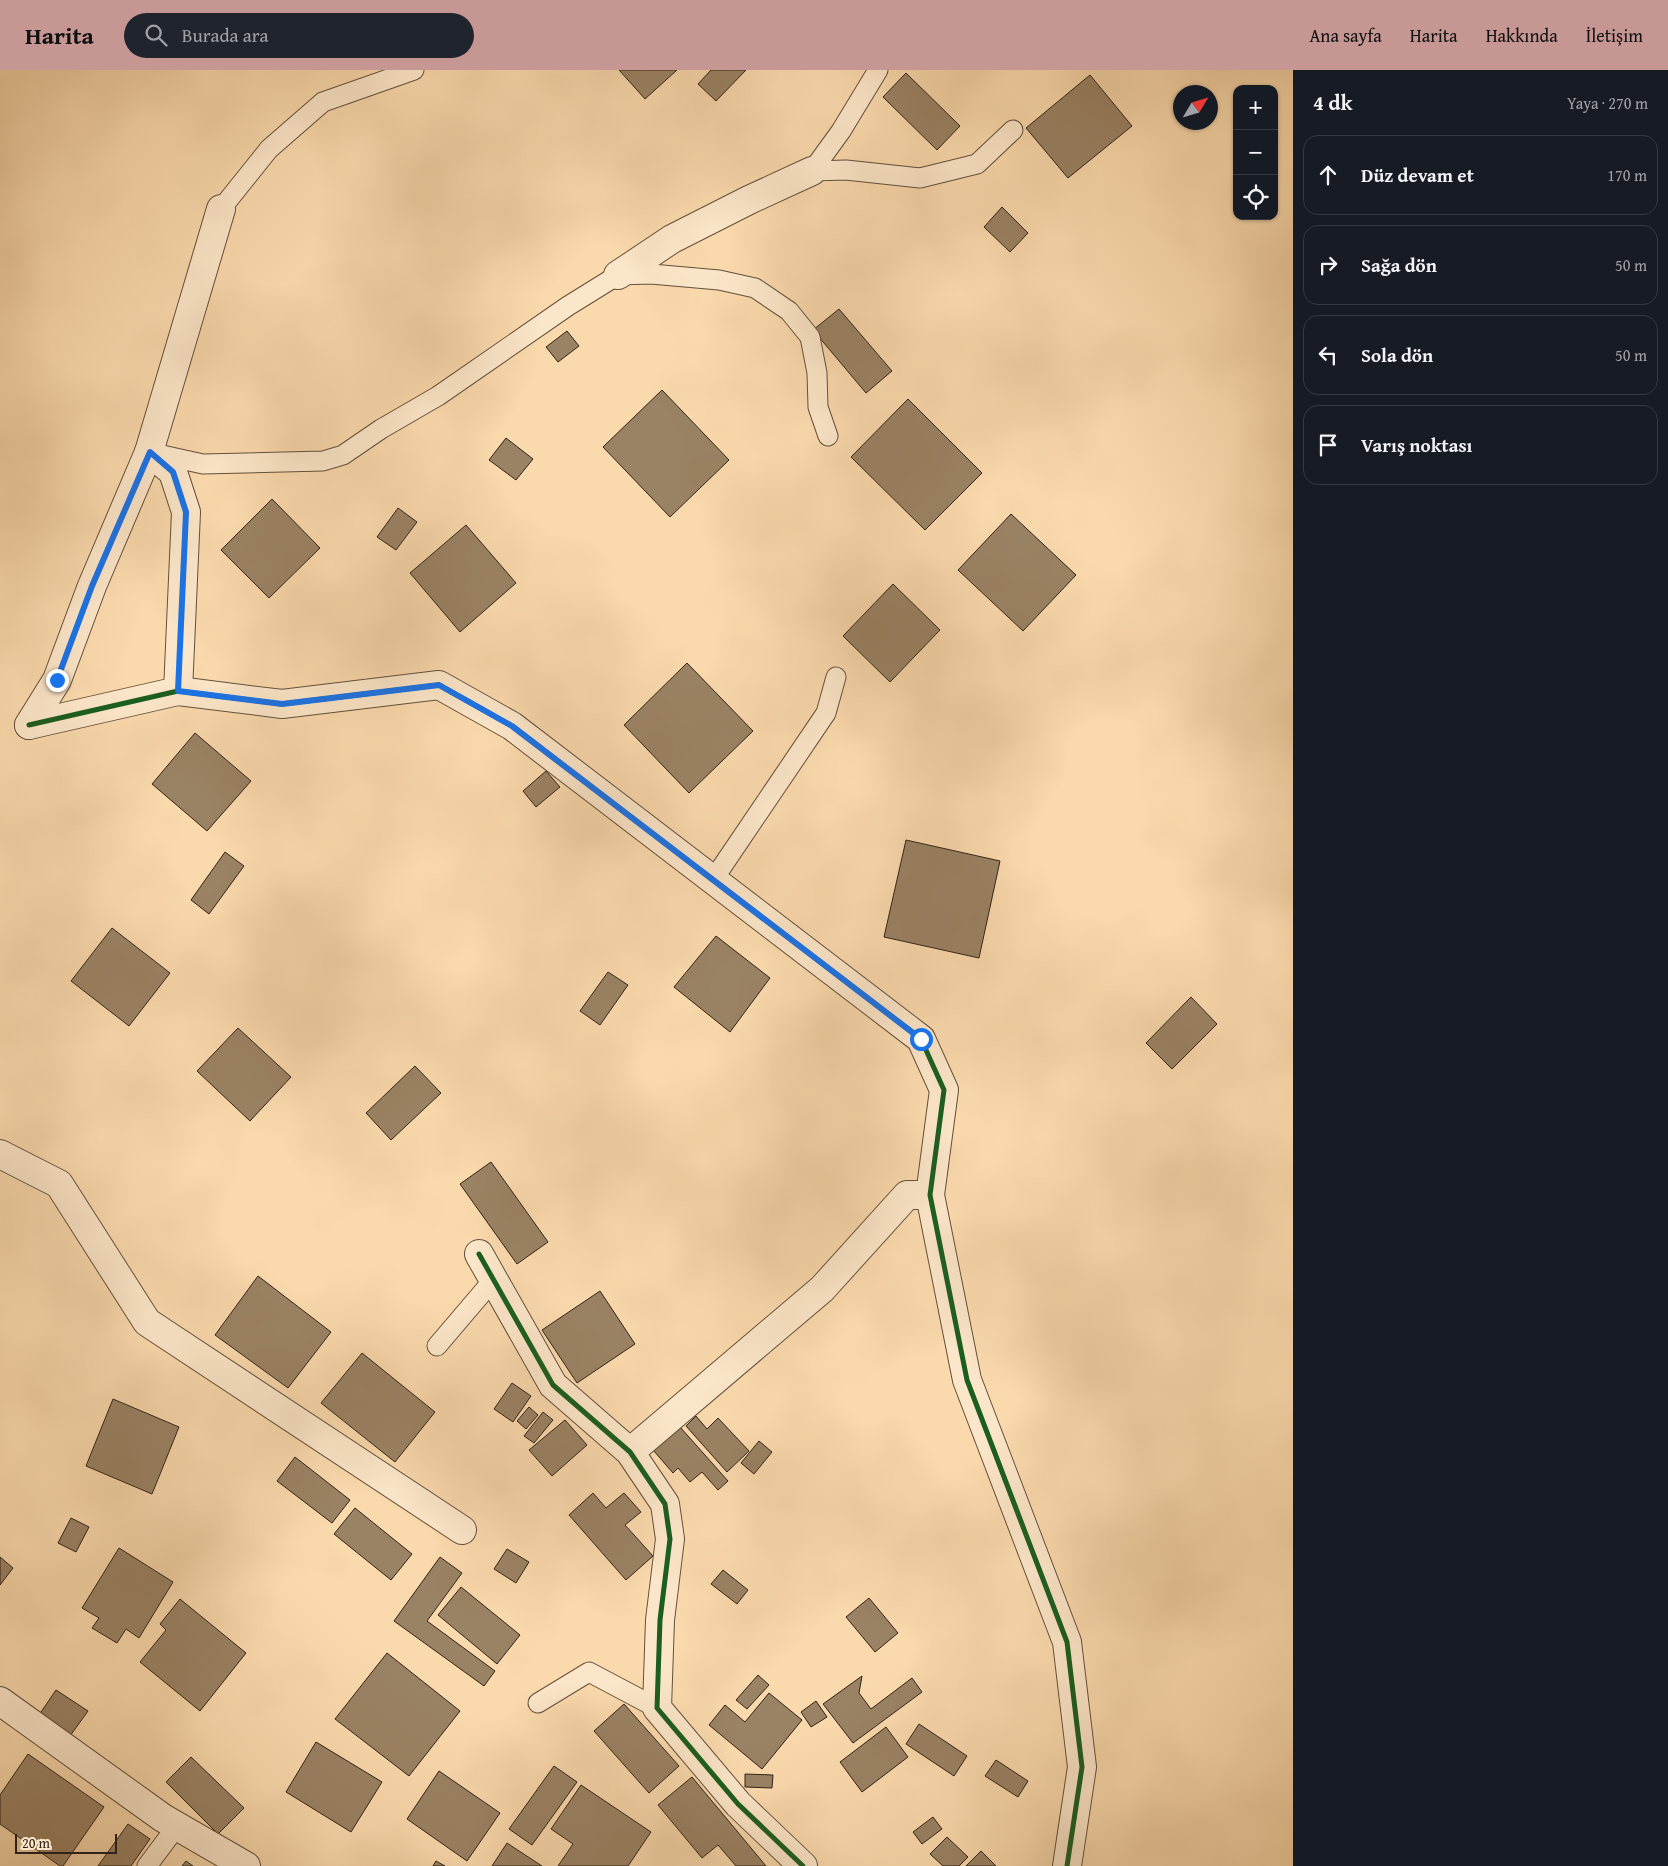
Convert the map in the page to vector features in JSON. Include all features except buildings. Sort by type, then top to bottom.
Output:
[{"type":"street","points":[[618,276],[672,239],[812,171]]},
{"type":"street","points":[[221,209],[150,452],[92,586],[57,680],[29,725],[178,691],[282,704],[439,685],[512,726],[921,1039],[944,1090],[930,1195],[967,1380],[1068,1642],[1082,1767],[1067,1866]]},
{"type":"street","points":[[150,452],[173,472],[186,512],[178,691]]},
{"type":"street","points":[[0,1154],[58,1184],[147,1322],[462,1530]]},
{"type":"street","points":[[630,1452],[822,1289],[907,1195],[930,1195]]},
{"type":"street","points":[[479,1254],[553,1385],[630,1452],[665,1504],[670,1539],[660,1620],[657,1708],[738,1804],[803,1866]]},
{"type":"street","points":[[0,1701],[177,1826],[246,1866]]},
{"type":"lane","points":[[221,209],[269,149],[323,102],[414,70]]},
{"type":"lane","points":[[812,171],[841,131],[878,70]]},
{"type":"lane","points":[[812,171],[846,170],[920,178],[977,164],[1013,130]]},
{"type":"lane","points":[[150,452],[203,464],[324,461],[343,455],[381,429],[438,396],[568,306],[618,276],[651,274],[719,280],[756,288],[789,311],[810,337],[817,373],[818,407],[828,436]]},
{"type":"lane","points":[[713,880],[826,713],[836,677]]},
{"type":"lane","points":[[437,1346],[494,1279]]},
{"type":"lane","points":[[538,1703],[589,1672],[657,1708]]},
{"type":"lane","points":[[147,1866],[177,1826]]},
{"type":"cycle path","points":[[29,725],[178,691],[282,704],[439,685],[512,726],[921,1039],[944,1090],[930,1195],[967,1380],[1067,1642],[1082,1767],[1067,1866]]},
{"type":"cycle path","points":[[479,1254],[553,1385],[630,1452],[665,1504],[670,1539],[660,1620],[657,1708],[738,1804],[803,1866]]},
{"type":"route","points":[[57,680],[92,586],[150,452],[173,472],[186,512],[178,691],[282,704],[439,685],[512,726],[921,1039]]}]
